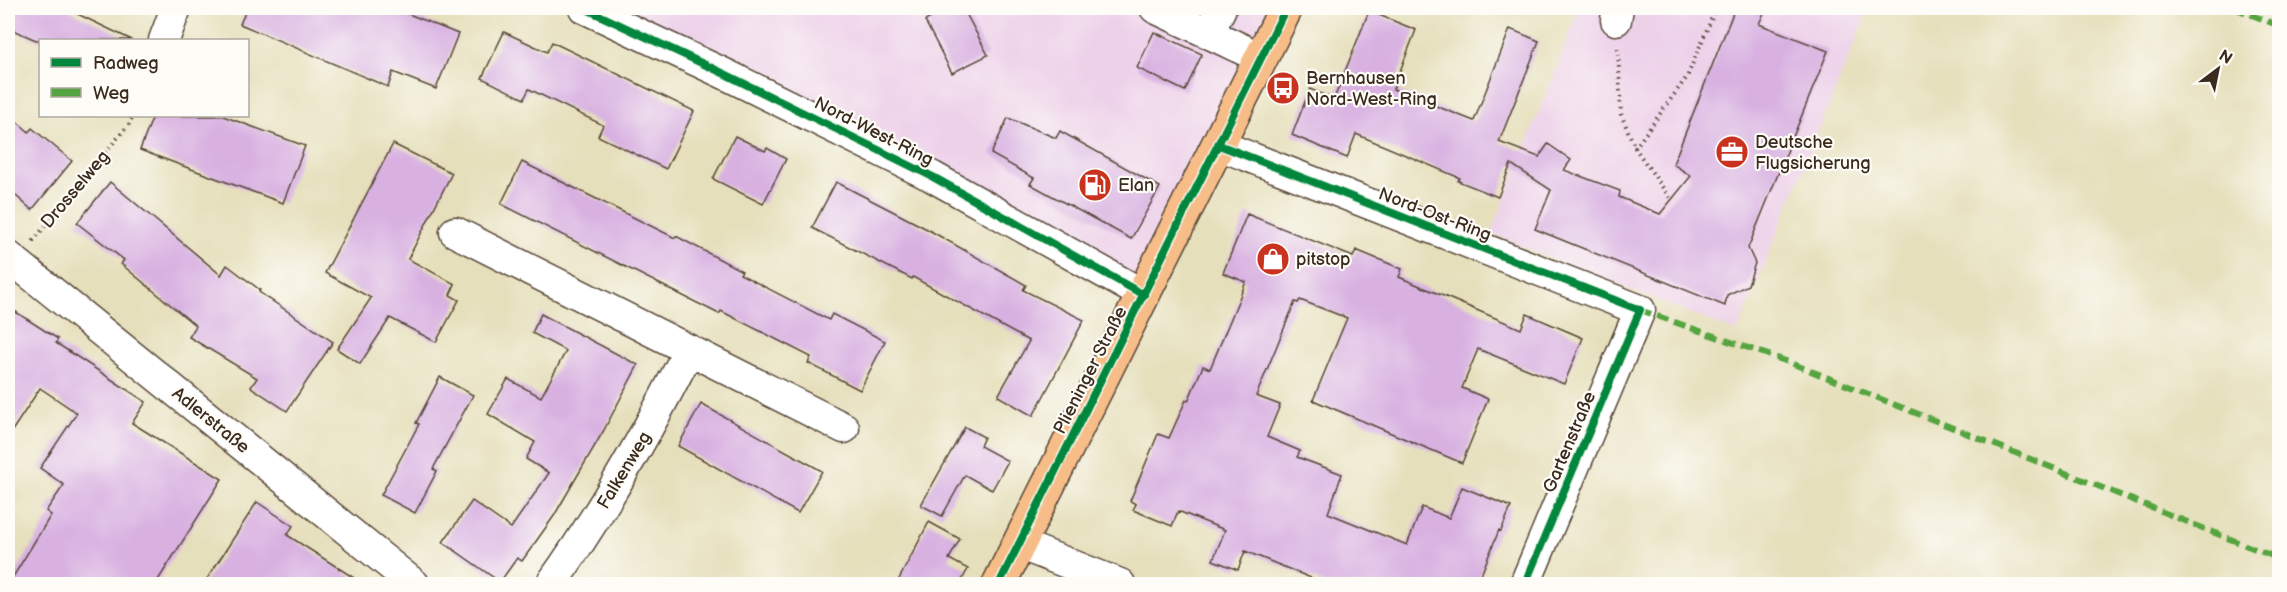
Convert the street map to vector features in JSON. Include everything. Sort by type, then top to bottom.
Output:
[{"type":"main road","name":"Plieninger Straße","points":[[999,585],[1286,8]]},
{"type":"street","points":[[165,39],[176,8]]},
{"type":"street","name":"Nord-West-Ring","points":[[584,8],[727,75],[922,172],[1144,295]]},
{"type":"street","points":[[1155,8],[1215,20],[1261,58]]},
{"type":"street","name":"Nord-Ost-Ring","points":[[1219,145],[1640,310]]},
{"type":"street","points":[[455,232],[844,428]]},
{"type":"street","name":"Adlerstraße","points":[[11,259],[414,585]]},
{"type":"street","name":"Gartenstraße","points":[[1525,585],[1640,310]]},
{"type":"street","name":"Falkenweg","points":[[551,585],[617,484],[689,350]]},
{"type":"street","points":[[1019,544],[1105,582]]},
{"type":"path","points":[[1635,148],[1687,77],[1716,8]]},
{"type":"path","points":[[1617,14],[1621,114],[1635,148],[1672,201]]},
{"type":"shaded area","points":[[584,8],[1286,8],[1144,295]]},
{"type":"shaded area","points":[[1580,8],[1869,8],[1737,332],[1491,234]]},
{"type":"building","points":[[8,8],[65,8],[130,39],[36,40],[8,28]]},
{"type":"building","points":[[247,8],[394,8],[458,34],[436,89],[393,72],[388,87],[240,24]]},
{"type":"building","points":[[949,8],[963,8],[988,55],[952,73],[925,21]]},
{"type":"building","name":"Deutsche Flugsicherung","points":[[1735,8],[1766,8],[1759,24],[1828,51],[1748,248],[1755,263],[1748,285],[1727,295],[1725,306],[1535,229],[1551,190],[1511,164],[1498,197],[1458,181],[1460,178],[1356,134],[1347,158],[1292,135],[1310,89],[1334,99],[1369,11],[1416,30],[1393,89],[1474,121],[1510,29],[1539,41],[1499,142],[1539,157],[1548,144],[1571,160],[1564,170],[1620,191],[1619,197],[1660,214],[1691,176],[1673,164]]},
{"type":"building","points":[[504,32],[547,52],[552,42],[694,111],[666,169],[598,136],[603,125],[529,89],[524,99],[482,78]]},
{"type":"building","points":[[1154,32],[1202,54],[1185,91],[1137,68]]},
{"type":"building","points":[[8,114],[29,132],[32,128],[72,161],[32,210],[8,189]]},
{"type":"building","points":[[153,117],[226,117],[305,146],[283,203],[140,150]]},
{"type":"building","name":"Elan","points":[[1008,118],[1056,138],[1060,131],[1160,187],[1131,239],[1030,184],[1034,178],[991,154]]},
{"type":"building","points":[[735,136],[765,151],[767,148],[786,159],[763,204],[713,179]]},
{"type":"building","points":[[393,144],[452,173],[408,259],[455,284],[450,295],[459,300],[436,342],[390,318],[360,364],[337,349],[371,298],[325,273]]},
{"type":"building","points":[[522,162],[675,238],[676,236],[742,271],[740,274],[829,320],[832,314],[885,341],[860,390],[808,363],[811,357],[721,311],[719,314],[501,204]]},
{"type":"building","points":[[110,182],[221,275],[227,265],[260,290],[259,292],[333,342],[287,411],[251,387],[257,378],[189,337],[196,326],[121,264],[124,260],[77,223]]},
{"type":"building","points":[[836,182],[927,229],[1026,285],[1023,290],[1084,320],[1033,416],[998,396],[1029,341],[913,277],[912,279],[812,228]]},
{"type":"building","points":[[1247,214],[1353,257],[1356,250],[1402,269],[1399,277],[1521,329],[1527,314],[1583,338],[1564,384],[1478,349],[1462,388],[1488,399],[1462,463],[1313,400],[1347,318],[1300,300],[1298,303],[1295,302],[1256,396],[1280,405],[1267,437],[1300,451],[1297,457],[1342,474],[1328,513],[1407,545],[1422,507],[1449,518],[1462,487],[1511,507],[1501,531],[1499,530],[1477,585],[1328,585],[1245,551],[1238,570],[1213,560],[1225,530],[1178,511],[1172,526],[1133,510],[1136,504],[1130,501],[1158,434],[1169,438],[1203,366],[1210,369],[1246,282],[1223,273]]},
{"type":"building","points":[[8,307],[58,339],[56,343],[146,402],[132,423],[222,479],[155,585],[8,585],[51,515],[46,511],[64,485],[40,468],[77,413],[40,388],[8,437]]},
{"type":"building","points":[[541,314],[638,365],[604,430],[554,516],[522,561],[517,558],[500,582],[443,542],[472,501],[511,528],[549,473],[526,459],[535,442],[488,414],[508,379],[541,397],[566,351],[532,333]]},
{"type":"building","points":[[440,377],[473,395],[433,469],[437,471],[415,513],[381,495],[419,424],[416,423]]},
{"type":"building","points":[[701,404],[822,471],[798,513],[678,446]]},
{"type":"building","points":[[965,427],[984,437],[980,446],[1008,461],[992,490],[965,475],[942,516],[921,505]]},
{"type":"building","points":[[257,502],[293,526],[287,535],[365,585],[203,585]]},
{"type":"building","points":[[929,522],[960,539],[949,559],[968,569],[959,585],[896,585]]},
{"type":"marked path","points":[[2234,8],[2280,26]]},
{"type":"marked path","points":[[1640,310],[1791,363],[2280,559]]},
{"type":"cycle path","points":[[584,8],[727,75],[933,177],[1144,295]]},
{"type":"cycle path","points":[[999,584],[1286,8]]},
{"type":"cycle path","points":[[1219,145],[1640,310],[1525,584]]},
{"type":"place","name":"Bernhausen Nord-West-Ring","points":[[1283,88]]},
{"type":"place","name":"Deutsche Flugsicherung","points":[[1732,152]]},
{"type":"place","name":"Elan","points":[[1095,185]]},
{"type":"place","name":"pitstop","points":[[1273,259]]}]
